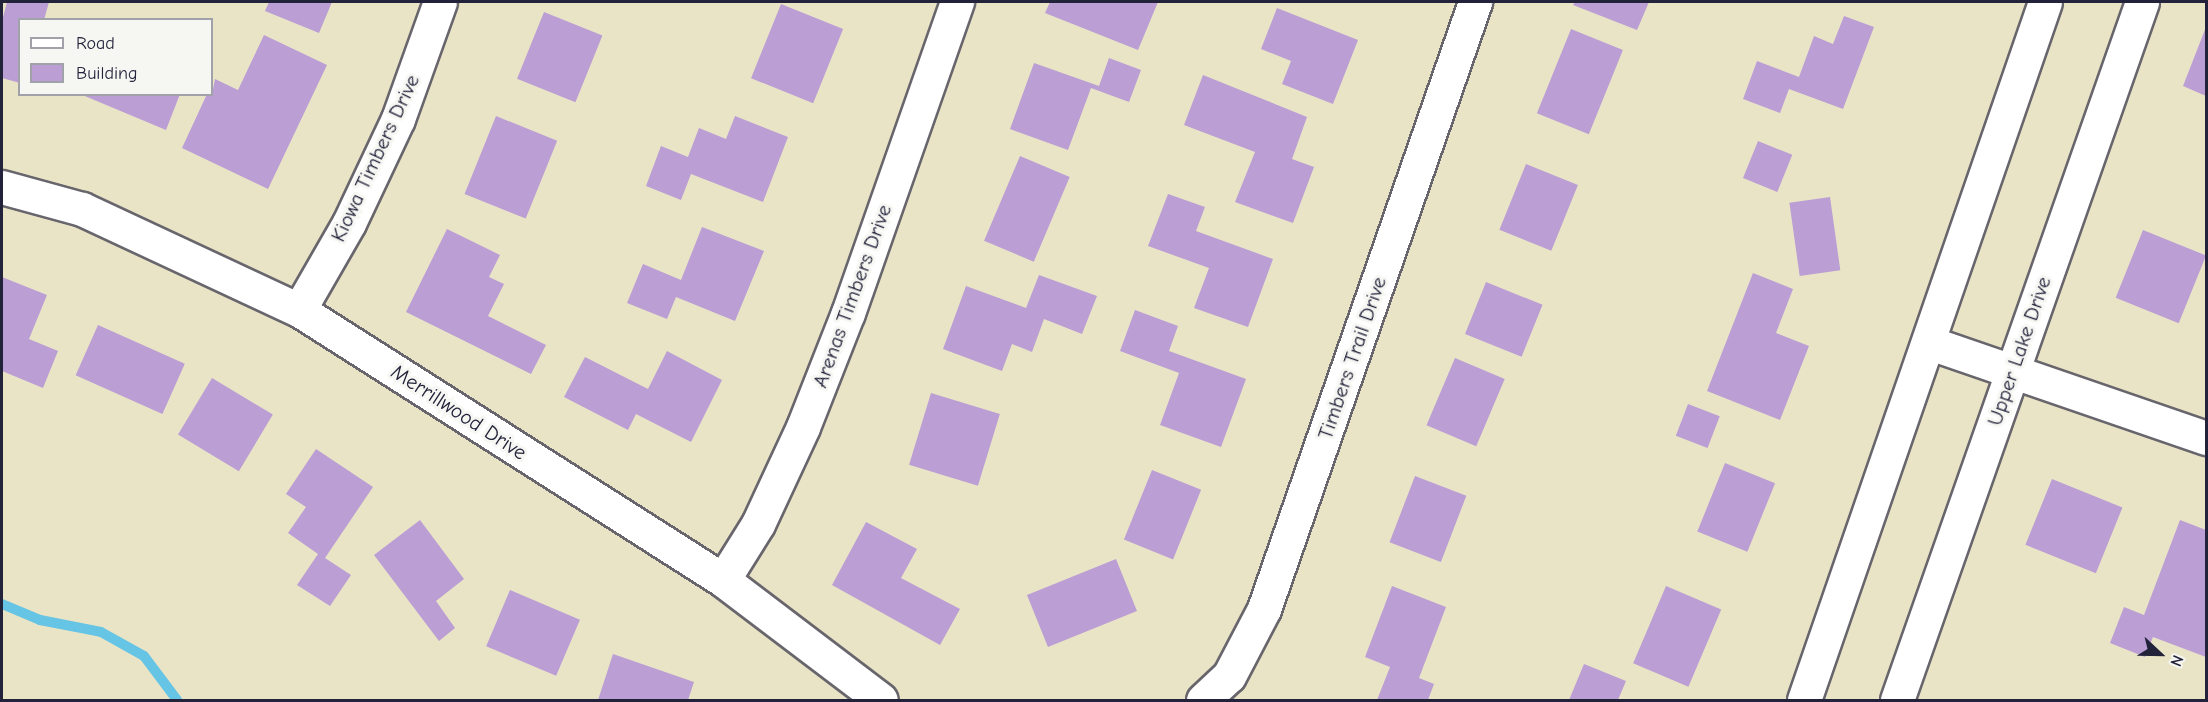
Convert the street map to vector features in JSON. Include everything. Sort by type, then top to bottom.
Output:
[{"type":"street","name":"Kiowa Timbers Drive","points":[[299,310],[349,223],[398,119],[440,2]]},
{"type":"street","name":"Arenas Timbers Drive","points":[[723,580],[758,524],[803,427],[848,313],[957,2]]},
{"type":"street","name":"Timbers Trail Drive","points":[[1203,700],[1229,676],[1264,609],[1475,2]]},
{"type":"street","points":[[1804,700],[1930,343],[2046,2]]},
{"type":"street","name":"Upper Lake Drive","points":[[1897,700],[2142,2]]},
{"type":"street","name":"Merrillwood Drive","points":[[2,187],[82,208],[299,310],[723,580],[881,700]]},
{"type":"street","points":[[1930,343],[2206,438]]},
{"type":"building","points":[[7,2],[49,2],[45,18],[18,18],[18,82],[2,78],[2,21]]},
{"type":"building","points":[[269,2],[332,2],[319,33],[265,11]]},
{"type":"building","points":[[1050,2],[1158,2],[1138,50],[1045,13]]},
{"type":"building","points":[[1575,2],[1649,2],[1637,30],[1573,5]]},
{"type":"building","points":[[781,4],[843,29],[813,103],[751,78]]},
{"type":"building","points":[[1277,8],[1358,40],[1333,104],[1282,84],[1291,61],[1261,49]]},
{"type":"building","points":[[544,12],[602,36],[575,102],[517,79]]},
{"type":"building","points":[[1844,16],[1874,27],[1843,109],[1789,89],[1780,113],[1743,99],[1757,61],[1799,77],[1814,36],[1833,44]]},
{"type":"building","points":[[2206,27],[2206,96],[2183,86]]},
{"type":"building","points":[[1571,29],[1623,50],[1589,134],[1537,113]]},
{"type":"building","points":[[264,35],[327,65],[268,189],[182,148],[206,96],[213,96],[215,79],[238,90]]},
{"type":"building","points":[[1109,58],[1141,70],[1129,102],[1091,88],[1068,150],[1010,129],[1034,63],[1099,86]]},
{"type":"building","points":[[1203,75],[1307,117],[1292,159],[1314,167],[1293,223],[1235,202],[1255,152],[1184,125]]},
{"type":"building","points":[[85,96],[179,96],[166,130]]},
{"type":"building","points":[[496,116],[557,141],[526,219],[465,194]]},
{"type":"building","points":[[735,116],[788,137],[763,202],[691,174],[681,200],[646,186],[661,146],[688,157],[699,128],[726,139]]},
{"type":"building","points":[[1758,141],[1792,155],[1777,192],[1743,178]]},
{"type":"building","points":[[1020,156],[1070,177],[1034,262],[984,241]]},
{"type":"building","points":[[1526,164],[1578,185],[1551,251],[1499,230]]},
{"type":"building","points":[[1168,194],[1205,207],[1196,231],[1273,259],[1248,327],[1194,308],[1209,268],[1148,246]]},
{"type":"building","points":[[1830,197],[1840,270],[1800,276],[1789,203]]},
{"type":"building","points":[[702,227],[764,251],[735,321],[676,297],[667,319],[627,303],[643,264],[681,280]]},
{"type":"building","points":[[447,229],[500,255],[489,277],[504,284],[488,316],[546,345],[531,374],[406,312]]},
{"type":"building","points":[[2143,230],[2206,255],[2179,323],[2116,298]]},
{"type":"building","points":[[1753,273],[1793,289],[1776,333],[1809,346],[1780,420],[1707,391]]},
{"type":"building","points":[[1039,275],[1097,296],[1082,334],[1044,319],[1032,352],[1012,344],[1002,371],[943,349],[966,286],[1026,308]]},
{"type":"building","points":[[2,277],[47,295],[29,339],[58,351],[43,388],[2,371]]},
{"type":"building","points":[[1486,282],[1543,305],[1522,357],[1465,334]]},
{"type":"building","points":[[1135,310],[1178,326],[1169,351],[1246,379],[1221,447],[1160,425],[1179,373],[1120,351]]},
{"type":"building","points":[[98,325],[185,364],[162,414],[76,375]]},
{"type":"building","points":[[667,351],[722,380],[691,442],[636,414],[628,430],[564,397],[585,357],[648,389]]},
{"type":"building","points":[[1455,358],[1505,379],[1476,446],[1426,425]]},
{"type":"building","points":[[212,378],[273,415],[239,471],[178,435]]},
{"type":"building","points":[[931,393],[1000,414],[978,486],[909,465]]},
{"type":"building","points":[[1688,404],[1720,416],[1708,448],[1676,436]]},
{"type":"building","points":[[316,449],[373,487],[325,558],[351,575],[330,606],[297,585],[318,554],[288,533],[306,507],[286,494]]},
{"type":"building","points":[[1725,463],[1775,483],[1747,552],[1697,532]]},
{"type":"building","points":[[1152,470],[1201,490],[1173,559],[1124,540]]},
{"type":"building","points":[[1415,476],[1466,496],[1441,562],[1390,542]]},
{"type":"building","points":[[2052,479],[2122,507],[2096,573],[2025,545]]},
{"type":"building","points":[[420,520],[464,579],[436,601],[455,628],[439,641],[374,555]]},
{"type":"building","points":[[2180,520],[2206,530],[2206,657],[2153,637],[2145,657],[2110,643],[2124,607],[2144,615]]},
{"type":"building","points":[[866,522],[917,549],[901,578],[960,609],[940,645],[832,585]]},
{"type":"building","points":[[1116,559],[1137,611],[1048,647],[1027,595]]},
{"type":"building","points":[[1392,586],[1446,607],[1419,678],[1434,684],[1428,700],[1377,700],[1390,667],[1365,657]]},
{"type":"building","points":[[1666,586],[1721,609],[1688,687],[1633,663]]},
{"type":"building","points":[[510,590],[580,620],[556,676],[486,646]]},
{"type":"building","points":[[613,654],[694,682],[688,700],[598,700]]},
{"type":"building","points":[[1584,664],[1626,681],[1618,700],[1569,700]]},
{"type":"waterway","points":[[2,604],[40,620],[101,632],[144,656],[177,700]]}]
